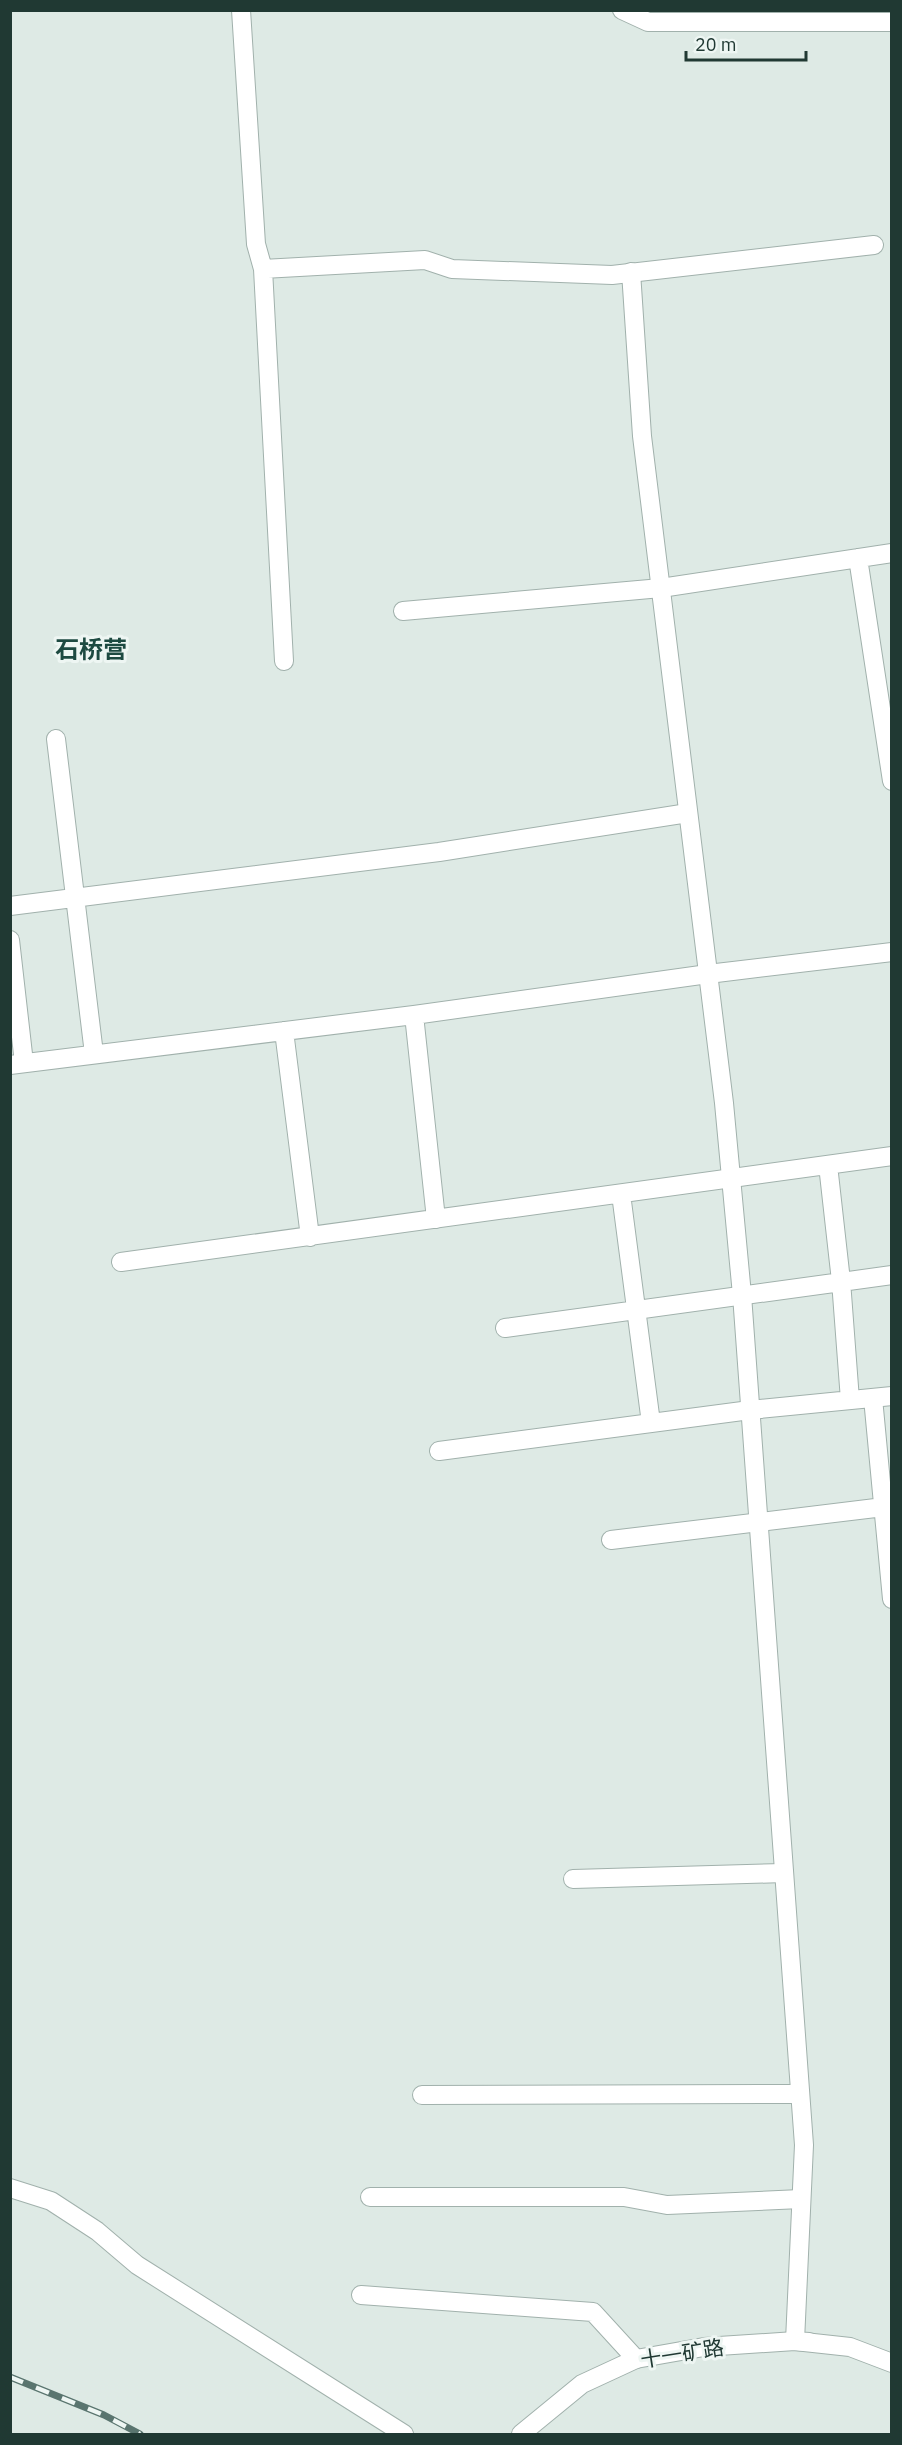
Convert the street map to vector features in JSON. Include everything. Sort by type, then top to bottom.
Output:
[{"type":"street","points":[[241,10],[256,244],[263,269],[284,661]]},
{"type":"street","points":[[622,10],[648,22],[891,22]]},
{"type":"street","points":[[263,269],[425,260],[452,269],[612,275],[874,246]]},
{"type":"street","points":[[631,272],[642,436],[708,974],[742,1295],[804,2145],[795,2341]]},
{"type":"street","points":[[403,611],[661,588],[891,554]]},
{"type":"street","points":[[858,558],[891,780]]},
{"type":"street","points":[[56,739],[94,1054]]},
{"type":"street","points":[[10,906],[439,852],[688,813]]},
{"type":"street","points":[[10,940],[17,1064],[414,1015],[708,974],[891,952]]},
{"type":"street","points":[[414,1015],[436,1219]]},
{"type":"street","points":[[284,1031],[310,1237]]},
{"type":"street","points":[[122,1262],[891,1156]]},
{"type":"street","points":[[828,1165],[841,1281],[850,1400]]},
{"type":"street","points":[[621,1194],[651,1423]]},
{"type":"street","points":[[505,1328],[891,1275]]},
{"type":"street","points":[[439,1451],[750,1410],[882,1397],[891,1599]]},
{"type":"street","points":[[611,1540],[887,1507]]},
{"type":"street","points":[[573,1879],[784,1873]]},
{"type":"street","points":[[422,2095],[800,2094]]},
{"type":"street","points":[[10,2188],[51,2201],[97,2230],[137,2265],[404,2434]]},
{"type":"street","points":[[370,2197],[624,2197],[667,2205],[801,2199]]},
{"type":"street","points":[[362,2295],[593,2312],[636,2359]]},
{"type":"street","name":"十一矿路","points":[[521,2434],[582,2384],[636,2359],[704,2347],[795,2341],[850,2347]]},
{"type":"street","points":[[850,2347],[891,2352]]},
{"type":"street","points":[[850,2347],[891,2363]]},
{"type":"railway","points":[[10,2377],[104,2415],[140,2434]]},
{"type":"district","name":"石桥营","points":[[91,649]]}]
